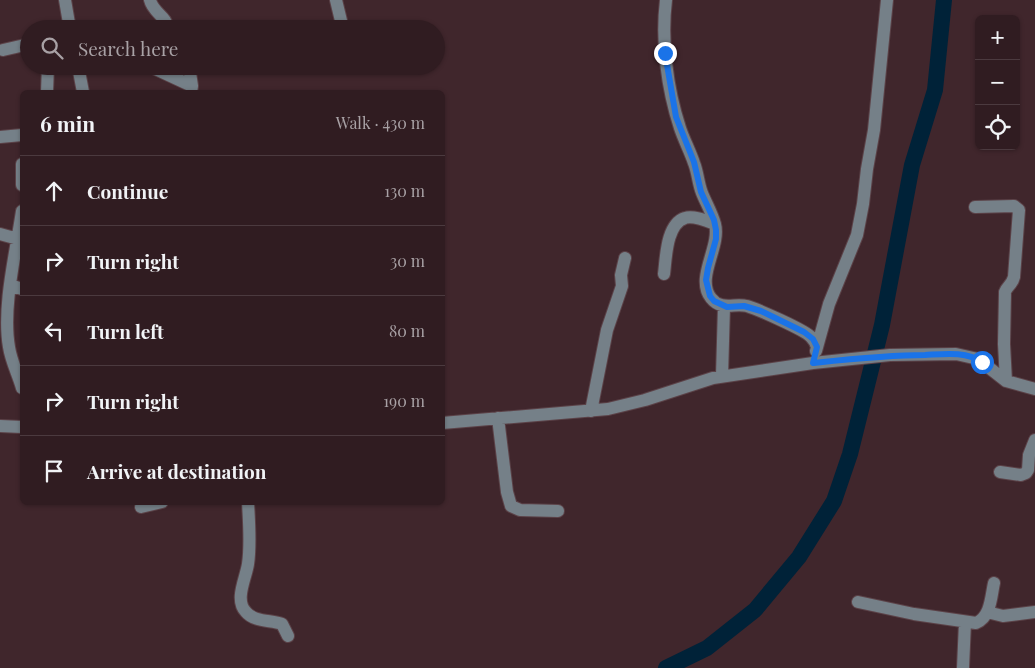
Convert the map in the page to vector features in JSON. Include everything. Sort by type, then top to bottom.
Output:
[{"type":"street","points":[[65,0],[68,20]]},
{"type":"street","points":[[150,0],[155,11],[165,20]]},
{"type":"street","points":[[336,0],[341,20]]},
{"type":"street","points":[[666,0],[664,41],[676,117],[694,162],[701,192],[715,224],[716,239],[708,268],[707,284],[712,299],[724,306],[744,306],[761,311],[804,332],[813,339],[817,347]]},
{"type":"street","points":[[813,363],[824,319],[857,235],[860,221],[874,130],[887,0]]},
{"type":"street","points":[[3,50],[20,46]]},
{"type":"street","points":[[47,90],[48,75]]},
{"type":"street","points":[[79,75],[82,90]]},
{"type":"street","points":[[166,75],[192,89]]},
{"type":"street","points":[[190,75],[192,89]]},
{"type":"street","points":[[0,137],[20,134]]},
{"type":"street","points":[[975,207],[1014,206],[1019,210],[1014,276],[1011,285],[1005,292],[1004,344],[1006,381]]},
{"type":"street","points":[[664,274],[670,236],[674,227],[681,220],[688,218],[715,224]]},
{"type":"street","points":[[20,225],[16,287],[8,299],[4,348],[20,384]]},
{"type":"street","points":[[0,234],[18,239]]},
{"type":"street","points":[[591,411],[607,330],[622,286],[621,275],[625,258]]},
{"type":"street","points":[[722,376],[724,306]]},
{"type":"street","points":[[445,423],[591,411],[626,405],[722,376],[813,363],[890,355],[956,354],[966,356],[978,359],[1006,381],[1035,389]]},
{"type":"street","points":[[498,418],[507,492],[511,506],[520,510],[558,511]]},
{"type":"street","points":[[0,426],[20,427]]},
{"type":"street","points":[[1000,472],[1026,474],[1029,455],[1035,440]]},
{"type":"street","points":[[141,507],[149,505]]},
{"type":"street","points":[[248,505],[250,545],[248,566],[241,596],[243,609],[253,617],[282,624],[288,636]]},
{"type":"street","points":[[858,602],[973,624],[979,622],[987,612],[994,583]]},
{"type":"street","points":[[987,612],[1003,616],[1035,612]]},
{"type":"street","points":[[963,668],[965,622]]},
{"type":"waterway","points":[[666,668],[707,648],[755,610],[799,557],[834,501],[850,454],[882,325],[912,165],[935,90],[944,0]]},
{"type":"route","points":[[665,53],[676,117],[694,162],[701,192],[715,224],[716,239],[706,280],[708,293],[714,301],[727,307],[747,306],[804,332],[813,339],[817,347],[813,363],[890,355],[956,354],[973,357],[982,362]]}]
